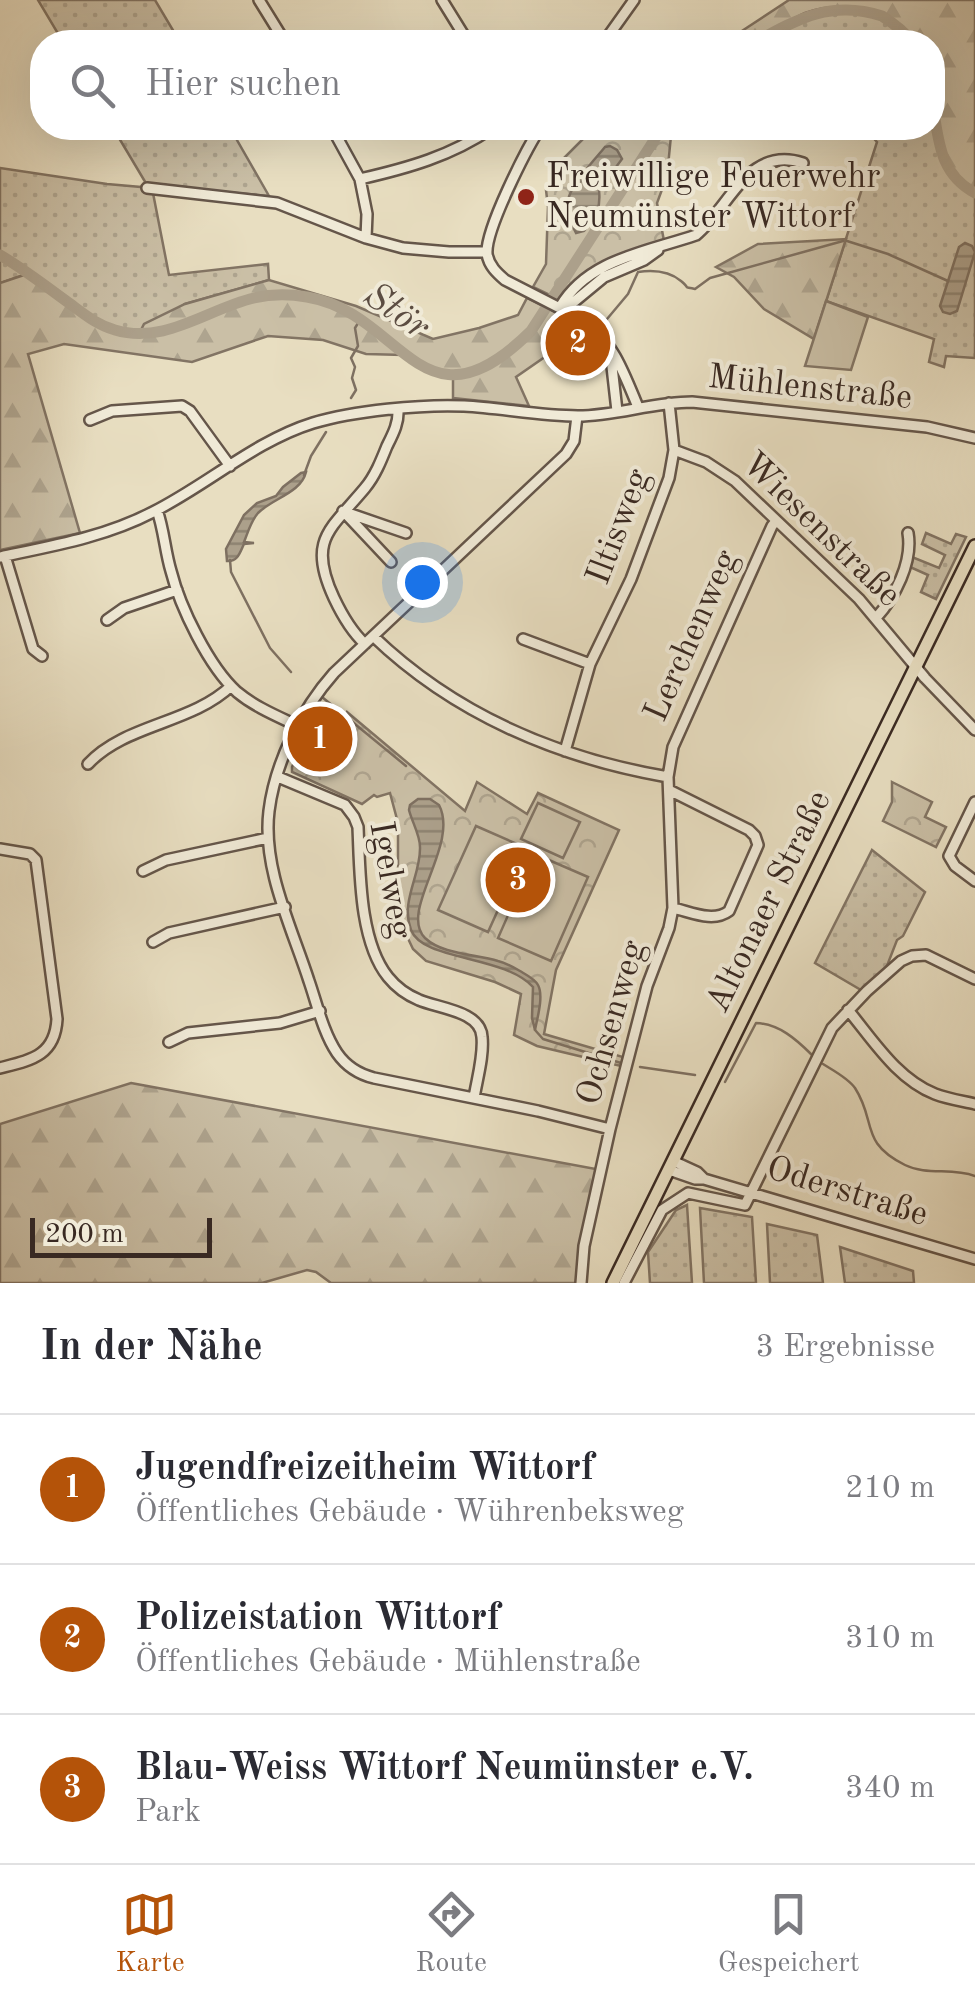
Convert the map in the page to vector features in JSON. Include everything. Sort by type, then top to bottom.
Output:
[{"type":"main road","name":"Altonaer Straße","points":[[613,1283],[975,546]]},
{"type":"street","points":[[260,0],[277,30]]},
{"type":"street","points":[[442,0],[461,30]]},
{"type":"street","points":[[613,30],[634,0]]},
{"type":"street","points":[[339,140],[360,179],[367,214],[366,238]]},
{"type":"street","points":[[360,179],[428,162],[473,140]]},
{"type":"street","points":[[532,140],[494,225],[487,252],[491,265],[502,277],[598,331],[610,347],[638,408]]},
{"type":"street","points":[[557,306],[604,277],[696,235],[755,168],[774,160],[803,163]]},
{"type":"street","points":[[147,188],[277,203],[366,238],[407,248],[487,252]]},
{"type":"street","points":[[610,347],[618,412]]},
{"type":"street","name":"Mühlenstraße","points":[[2,556],[103,533],[157,510],[288,432],[309,424],[398,409],[462,406],[577,416],[670,403],[708,404],[888,423],[975,438]]},
{"type":"street","name":"Iltisweg","points":[[565,751],[590,664],[626,590],[669,478],[674,450],[670,403]]},
{"type":"street","points":[[90,420],[112,411],[182,406],[190,411],[230,466]]},
{"type":"street","points":[[365,644],[342,615],[332,592],[323,564],[326,537],[377,470],[398,422],[398,409]]},
{"type":"street","points":[[577,416],[574,441],[566,454],[316,694],[298,726],[278,777],[268,838],[274,870],[320,1011],[335,1051],[346,1064],[360,1074],[390,1082],[610,1128]]},
{"type":"street","name":"Wiesenstraße","points":[[674,450],[724,472],[876,618],[975,730]]},
{"type":"street","points":[[157,510],[176,590],[219,670],[231,686],[254,704],[298,726]]},
{"type":"street","points":[[343,511],[406,533]]},
{"type":"street","points":[[343,511],[392,562]]},
{"type":"street","name":"Lerchenweg","points":[[668,777],[673,747],[776,521]]},
{"type":"street","points":[[876,618],[901,576],[910,546],[908,533]]},
{"type":"street","points":[[2,556],[33,650],[42,656]]},
{"type":"street","points":[[107,620],[124,608],[176,590]]},
{"type":"street","points":[[373,636],[448,696],[512,731],[565,751],[668,777]]},
{"type":"street","points":[[523,639],[590,664]]},
{"type":"street","points":[[88,764],[105,748],[194,710],[231,686]]},
{"type":"street","name":"Igelweg","points":[[278,777],[345,806],[354,816],[368,933],[378,962],[406,994],[468,1017],[479,1026],[482,1037],[474,1098]]},
{"type":"street","name":"Ochsenweg","points":[[581,1281],[584,1246],[610,1128],[647,986],[673,908],[668,777]]},
{"type":"street","points":[[669,790],[750,830],[758,845],[725,915],[715,918],[673,908]]},
{"type":"street","points":[[975,802],[949,856],[955,866],[975,881]]},
{"type":"street","points":[[143,872],[166,860],[268,838]]},
{"type":"street","points":[[0,850],[30,854],[36,860],[57,1018],[54,1036],[42,1053],[0,1068]]},
{"type":"street","points":[[153,942],[169,933],[285,906]]},
{"type":"street","points":[[624,1283],[662,1210],[672,1202],[688,1193],[745,1205],[832,1028],[901,961],[926,956],[975,979]]},
{"type":"street","points":[[848,1010],[890,1061],[916,1084],[936,1094],[975,1104]]},
{"type":"street","points":[[170,1042],[188,1033],[280,1023],[320,1011]]},
{"type":"street","name":"Oderstraße","points":[[671,1165],[687,1176],[704,1178]]},
{"type":"street","name":"Oderstraße","points":[[671,1165],[975,1259]]},
{"type":"street","points":[[658,1190],[687,1176]]},
{"type":"green space","points":[[38,0],[155,0],[173,30],[56,30]]},
{"type":"green space","points":[[789,0],[975,0],[975,193],[952,177],[939,146],[938,140],[945,140],[945,30],[903,30],[878,14],[834,7],[805,13],[778,30],[743,30]]},
{"type":"green space","points":[[844,5],[864,10],[902,30],[776,30]]},
{"type":"green space","points":[[120,140],[237,140],[269,196],[147,185]]},
{"type":"green space","points":[[582,140],[671,140],[667,176],[657,203],[664,241],[608,260],[560,300],[533,287],[546,264],[546,190],[557,165]]},
{"type":"green space","points":[[940,140],[965,188],[975,193],[975,358],[946,356],[944,367],[929,362],[934,339],[826,301],[877,142]]},
{"type":"green space","points":[[0,168],[152,188],[169,275],[268,264],[269,280],[185,304],[140,334],[116,331],[94,322],[27,274],[0,283]]},
{"type":"green space","points":[[846,239],[814,339],[764,309],[734,277],[716,267],[758,244]]},
{"type":"green space","points":[[27,274],[93,319],[139,334],[144,324],[185,304],[269,280],[356,306],[433,339],[518,315],[527,298],[571,320],[556,339],[562,345],[516,377],[529,406],[453,398],[453,374],[423,368],[404,355],[366,354],[323,340],[268,336],[192,362],[64,344],[28,354],[80,533],[0,550],[0,283]]},
{"type":"green space","points":[[826,301],[868,317],[851,370],[805,366]]},
{"type":"green space","points":[[926,533],[951,544],[956,534],[966,537],[936,599],[921,592],[928,575],[910,567],[912,557],[939,568],[945,555],[922,544]]},
{"type":"green space","points":[[347,712],[465,811],[477,782],[527,814],[538,793],[619,830],[556,970],[544,1034],[623,1057],[621,1066],[537,1046],[514,1035],[521,994],[426,961],[413,949],[403,928],[398,892],[398,823],[390,793],[374,795],[362,804],[292,772],[302,744],[322,753],[328,740],[333,743]]},
{"type":"green space","points":[[892,782],[932,802],[925,817],[946,827],[936,847],[883,821],[892,802]]},
{"type":"green space","points":[[538,803],[580,822],[563,858],[521,839]]},
{"type":"green space","points":[[476,826],[526,848],[488,932],[438,910]]},
{"type":"green space","points":[[872,850],[925,892],[903,936],[897,940],[885,971],[861,990],[815,963]]},
{"type":"green space","points":[[535,854],[588,877],[551,961],[498,938]]},
{"type":"green space","points":[[131,1083],[601,1170],[581,1283],[331,1283],[307,1270],[262,1283],[0,1283],[0,1124]]},
{"type":"green space","points":[[687,1205],[692,1283],[650,1283],[648,1252],[676,1210]]},
{"type":"green space","points":[[700,1208],[752,1217],[756,1283],[704,1283]]},
{"type":"green space","points":[[767,1224],[817,1235],[823,1283],[770,1283]]},
{"type":"green space","points":[[840,1247],[913,1271],[914,1283],[845,1283]]},
{"type":"shaded area","points":[[610,146],[622,159],[599,190],[595,216],[584,231],[576,233],[568,213],[569,195],[589,166]]},
{"type":"shaded area","points":[[965,243],[975,252],[957,311],[950,314],[940,306],[959,247]]},
{"type":"shaded area","points":[[306,472],[293,490],[258,513],[244,542],[254,543],[244,544],[236,558],[227,561],[226,549],[244,515]]},
{"type":"shaded area","points":[[418,799],[430,799],[439,805],[443,821],[437,858],[419,911],[419,926],[425,938],[441,948],[504,963],[535,981],[540,1008],[535,1030],[533,987],[503,969],[431,947],[418,940],[411,930],[409,898],[420,847],[409,810]]},
{"type":"waterway","points":[[779,30],[816,14],[848,10],[882,16],[900,30]]},
{"type":"waterway","name":"Stör","points":[[0,255],[91,319],[115,330],[151,333],[254,298],[300,296],[340,308],[414,361],[437,372],[463,374],[494,361],[531,331],[654,140]]},
{"type":"waterway","name":"Stör","points":[[939,140],[954,176],[975,193]]},
{"type":"waterway","points":[[602,325],[628,294],[638,272],[666,273],[695,289],[710,278],[843,241]]},
{"type":"waterway","points":[[847,241],[888,254],[948,281]]},
{"type":"waterway","points":[[351,398],[356,390],[351,358],[358,346],[355,328],[360,320]]},
{"type":"waterway","points":[[304,475],[326,432]]},
{"type":"waterway","points":[[230,560],[231,572],[270,648],[291,672]]},
{"type":"waterway","points":[[322,697],[406,766]]},
{"type":"waterway","points":[[725,1082],[756,1023],[780,1029],[812,1055]]},
{"type":"waterway","points":[[535,1030],[543,1039],[621,1063]]},
{"type":"waterway","points":[[823,1064],[855,1088],[875,1139],[891,1156],[913,1168],[975,1176]]},
{"type":"waterway","points":[[640,1067],[695,1075]]},
{"type":"place","name":"Freiwillige Feuerwehr Neumünster Wittorf","points":[[526,197]]},
{"type":"place","name":"Polizeistation Wittorf","points":[[578,343]]},
{"type":"place","name":"Jugendfreizeitheim Wittorf","points":[[320,739]]},
{"type":"place","name":"Blau-Weiss Wittorf Neumünster e.V.","points":[[518,880]]}]
